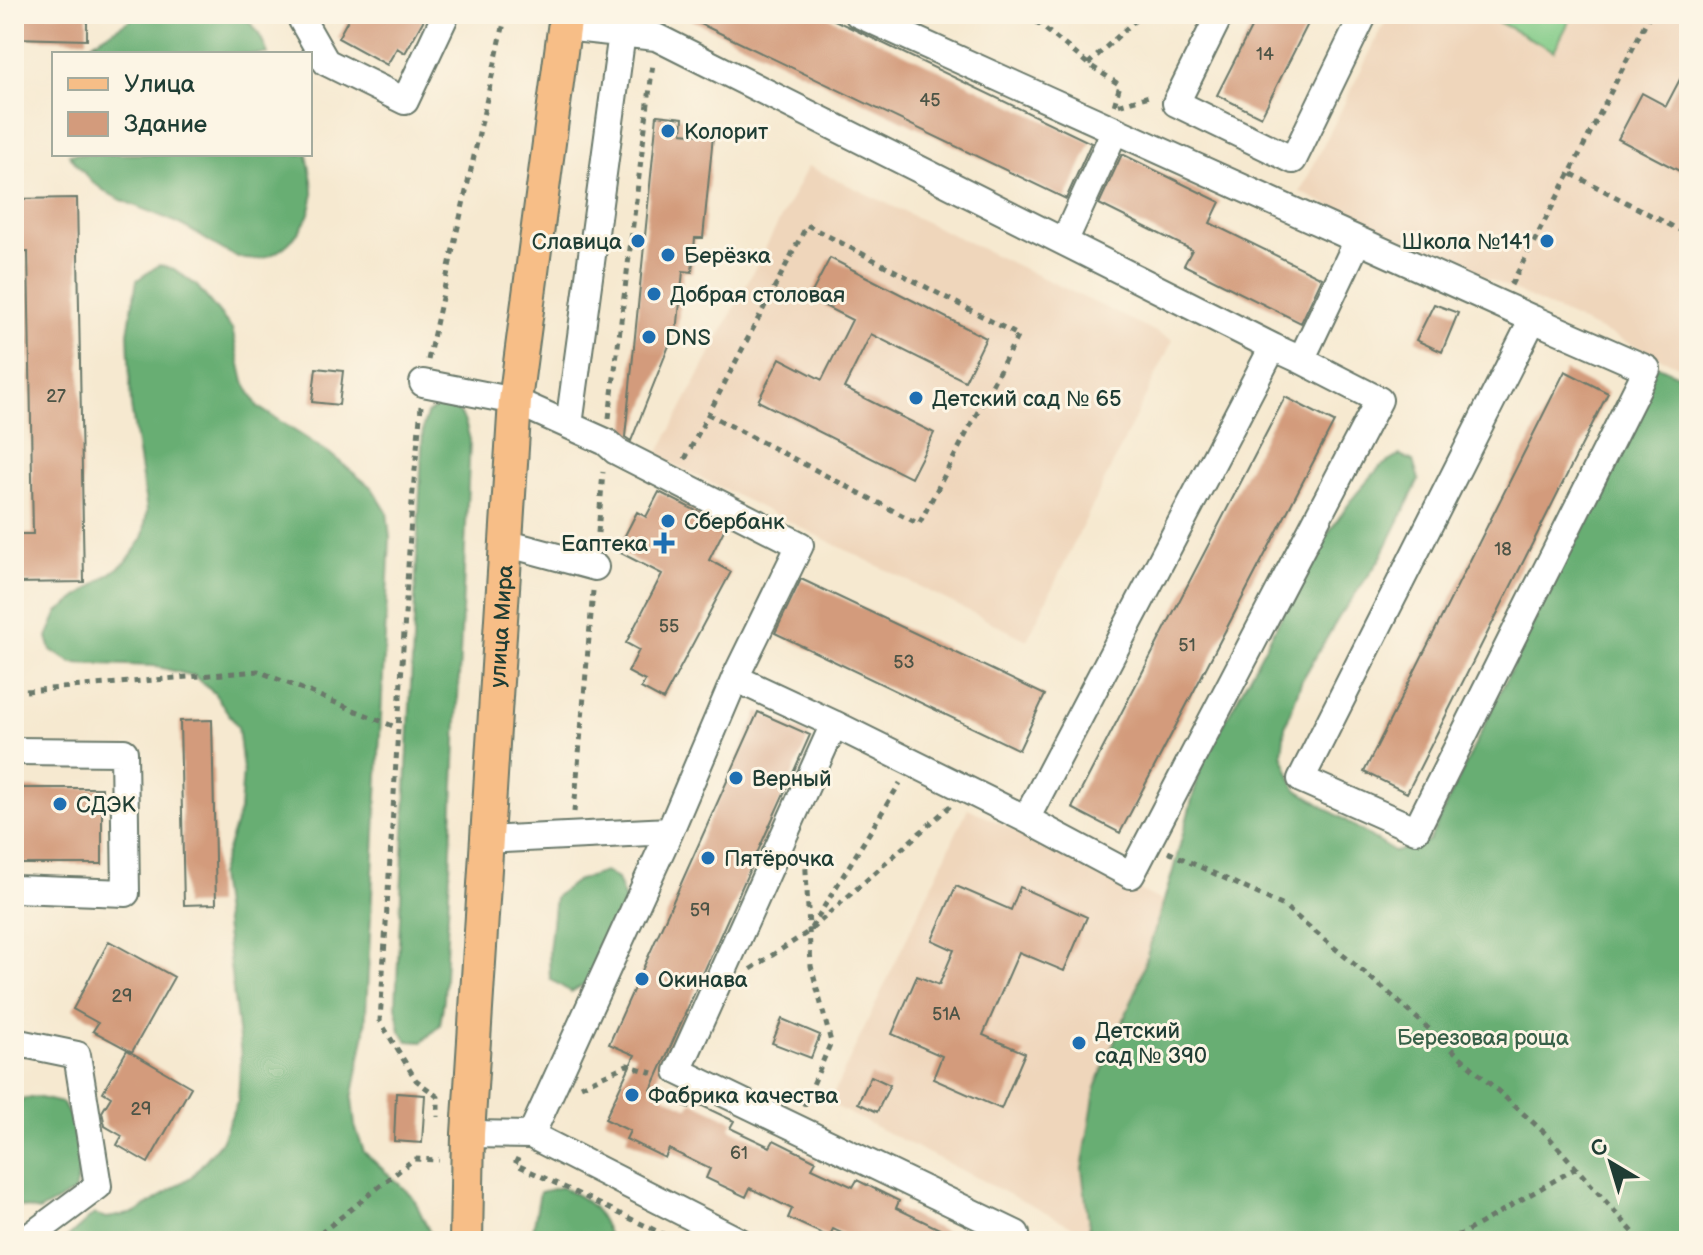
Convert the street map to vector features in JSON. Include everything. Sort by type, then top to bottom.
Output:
[{"type":"main road","name":"улица Мира","points":[[466,1241],[448,1136],[485,840],[515,401],[565,21]]},
{"type":"lane","points":[[305,14],[302,20],[326,62],[405,101],[446,14]]},
{"type":"lane","points":[[858,14],[1647,369],[1416,830],[1301,779],[1533,319]]},
{"type":"lane","points":[[1220,14],[1176,103],[1293,160],[1364,14]]},
{"type":"lane","points":[[565,21],[656,37],[1379,400],[1131,875],[1026,819],[735,678]]},
{"type":"lane","points":[[569,425],[622,33]]},
{"type":"lane","points":[[1064,242],[1115,130]]},
{"type":"lane","points":[[1301,360],[1358,240]]},
{"type":"lane","points":[[1026,819],[1273,347]]},
{"type":"lane","points":[[423,383],[515,401],[606,442],[616,451],[677,474],[800,545],[735,678],[670,831],[531,1135]]},
{"type":"lane","points":[[505,543],[595,567]]},
{"type":"lane","points":[[834,724],[678,1071],[1016,1234],[1013,1241]]},
{"type":"lane","points":[[14,751],[124,752],[126,893],[14,889]]},
{"type":"lane","points":[[485,840],[670,831]]},
{"type":"lane","points":[[14,1042],[77,1055],[98,1186],[24,1241]]},
{"type":"lane","points":[[448,1136],[531,1135],[739,1241]]},
{"type":"path","points":[[311,1241],[414,1159],[439,1160],[448,1136],[438,1097],[416,1080],[380,1021],[412,502],[423,383],[506,14]]},
{"type":"path","points":[[1027,14],[1088,64],[1120,85],[1114,106],[1184,87]]},
{"type":"path","points":[[1088,64],[1142,14]]},
{"type":"path","points":[[1516,274],[1650,14]]},
{"type":"path","points":[[1570,173],[1689,235]]},
{"type":"path","points":[[677,474],[708,414],[807,225],[1018,335],[919,524],[708,414]]},
{"type":"path","points":[[14,692],[258,671],[398,728]]},
{"type":"path","points":[[808,932],[912,763]]},
{"type":"path","points":[[713,993],[808,932],[968,791]]},
{"type":"path","points":[[795,1128],[831,1042],[811,966],[804,838]]},
{"type":"path","points":[[1148,843],[1284,906],[1412,1014],[1546,1134],[1641,1241]]},
{"type":"path","points":[[546,1102],[627,1065],[658,1074],[678,1071]]},
{"type":"path","points":[[515,1164],[665,1235]]},
{"type":"path","points":[[1433,1241],[1462,1234],[1576,1168]]},
{"type":"shaded area","name":"Школа №141","points":[[1389,14],[1689,14],[1689,371],[1300,192]]},
{"type":"shaded area","name":"Детский сад № 65","points":[[808,166],[1173,340],[1027,640],[657,456]]},
{"type":"shaded area","name":"Детский сад № 390","points":[[968,808],[1331,982],[1101,1241],[829,1103]]},
{"type":"green space","points":[[213,13],[248,21],[267,52],[77,52],[140,14]]},
{"type":"green space","points":[[1483,14],[1573,14],[1554,51]]},
{"type":"green space","points":[[70,156],[307,156],[313,196],[305,221],[288,244],[264,258],[251,259],[238,257],[179,224],[118,198],[81,170]]},
{"type":"green space","points":[[159,265],[174,269],[197,286],[232,329],[244,382],[258,407],[329,453],[372,488],[387,512],[390,538],[365,1032],[352,1099],[355,1126],[364,1152],[413,1197],[430,1233],[430,1241],[64,1241],[94,1214],[107,1218],[135,1213],[192,1176],[221,1142],[238,1100],[241,1055],[219,875],[240,810],[243,770],[238,727],[214,693],[194,676],[154,666],[72,663],[51,650],[47,637],[58,612],[126,562],[143,538],[147,511],[131,406],[128,333],[137,280]]},
{"type":"green space","name":"Березовая роща","points":[[1656,365],[1689,380],[1689,1241],[1091,1241],[1082,1169],[1096,1085],[1136,991],[1201,766],[1321,543],[1356,494],[1380,467],[1400,455],[1413,461],[1419,480],[1380,559],[1339,617],[1302,680],[1285,727],[1282,754],[1296,789],[1395,852],[1429,841]]},
{"type":"green space","points":[[438,406],[453,408],[462,415],[470,440],[444,999],[440,1025],[422,1042],[408,1041],[400,1031],[396,1005],[423,427],[427,414]]},
{"type":"green space","points":[[605,872],[617,879],[627,905],[593,979],[571,992],[550,979],[549,951],[555,897],[576,881]]},
{"type":"green space","points":[[36,1097],[63,1103],[78,1137],[81,1155],[74,1192],[39,1211],[14,1205],[14,1112],[23,1099]]},
{"type":"green space","points":[[561,1187],[593,1207],[611,1241],[531,1241],[540,1192]]},
{"type":"building","points":[[14,14],[87,14],[87,40],[14,38]]},
{"type":"building","points":[[351,14],[427,14],[405,53],[397,48],[387,65],[338,38]]},
{"type":"building","points":[[680,14],[822,14],[1091,143],[1066,199]]},
{"type":"building","points":[[1258,14],[1313,14],[1261,117],[1217,95]]},
{"type":"building","points":[[1689,62],[1689,176],[1618,139],[1642,93],[1666,106]]},
{"type":"building","name":"Берёзка","points":[[657,115],[683,118],[682,133],[713,136],[703,238],[695,238],[692,272],[683,271],[678,323],[631,441],[625,437]]},
{"type":"building","points":[[1122,154],[1220,202],[1210,223],[1322,278],[1301,323],[1184,265],[1192,250],[1099,204]]},
{"type":"building","points":[[77,198],[84,582],[14,583],[14,534],[33,534],[28,252],[14,252],[14,199]]},
{"type":"building","points":[[830,258],[986,338],[965,381],[871,334],[844,388],[934,433],[911,478],[758,401],[780,358],[822,380],[852,320],[809,298]]},
{"type":"building","points":[[1434,304],[1458,313],[1442,352],[1416,340]]},
{"type":"building","points":[[316,368],[343,371],[339,405],[312,402]]},
{"type":"building","points":[[1565,371],[1608,393],[1407,793],[1364,772]]},
{"type":"building","points":[[1285,397],[1334,422],[1120,833],[1072,808]]},
{"type":"building","points":[[659,492],[726,526],[709,560],[731,572],[663,700],[641,688],[645,681],[628,672],[639,650],[626,643],[662,574],[617,551],[637,512],[646,517]]},
{"type":"building","points":[[801,579],[1045,695],[1019,750],[775,633]]},
{"type":"building","points":[[758,712],[810,735],[651,1090],[689,1108],[692,1101],[734,1121],[730,1128],[770,1147],[774,1140],[816,1161],[812,1168],[853,1187],[857,1180],[899,1201],[896,1208],[964,1241],[859,1241],[833,1229],[829,1237],[788,1218],[792,1209],[750,1188],[746,1197],[706,1178],[710,1169],[669,1149],[665,1158],[626,1139],[630,1131],[605,1119],[635,1055],[609,1044]]},
{"type":"building","points":[[212,720],[216,904],[184,905],[180,721]]},
{"type":"building","points":[[14,788],[102,788],[102,864],[14,864]]},
{"type":"building","points":[[956,886],[1011,910],[1020,887],[1087,917],[1064,971],[1019,952],[983,1035],[1025,1053],[1001,1109],[933,1079],[942,1056],[892,1034],[917,976],[939,985],[954,950],[932,940]]},
{"type":"building","points":[[109,941],[174,977],[132,1052],[93,1031],[98,1023],[73,1009]]},
{"type":"building","points":[[782,1019],[820,1035],[811,1058],[772,1043]]},
{"type":"building","points":[[127,1050],[191,1087],[148,1163],[117,1145],[122,1136],[105,1126],[102,1112],[111,1097],[103,1092]]},
{"type":"building","points":[[871,1076],[890,1085],[877,1112],[858,1103]]},
{"type":"building","points":[[396,1093],[425,1095],[422,1143],[394,1141]]},
{"type":"place","name":"Колорит","points":[[668,131]]},
{"type":"place","name":"Славица","points":[[638,241]]},
{"type":"place","name":"Школа №141","points":[[1547,241]]},
{"type":"place","name":"Берёзка","points":[[668,255]]},
{"type":"place","name":"Добрая столовая","points":[[654,294]]},
{"type":"place","name":"DNS","points":[[649,337]]},
{"type":"place","name":"Детский сад № 65","points":[[916,398]]},
{"type":"place","name":"Сбербанк","points":[[668,521]]},
{"type":"place","name":"Еаптека","points":[[664,543]]},
{"type":"place","name":"Верный","points":[[736,778]]},
{"type":"place","name":"СДЭК","points":[[60,804]]},
{"type":"place","name":"Пятёрочка","points":[[708,858]]},
{"type":"place","name":"Окинава","points":[[642,979]]},
{"type":"place","name":"Детский сад № 390","points":[[1079,1043]]},
{"type":"place","name":"Фабрика качества","points":[[632,1095]]}]
